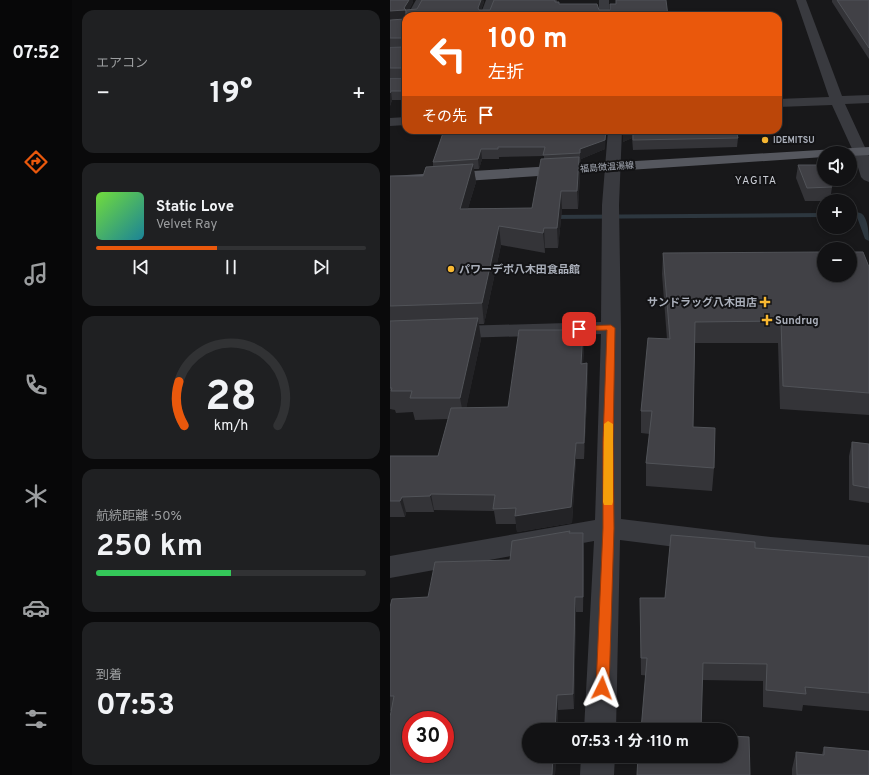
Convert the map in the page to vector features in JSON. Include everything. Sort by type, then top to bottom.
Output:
[{"type":"main road","name":"福島微温湯線","points":[[390,180],[817,153]]},
{"type":"street","points":[[414,12],[421,0]]},
{"type":"street","points":[[486,12],[491,0]]},
{"type":"street","points":[[604,0],[604,12]]},
{"type":"street","points":[[802,0],[837,100],[864,151],[869,177]]},
{"type":"street","points":[[782,103],[869,99]]},
{"type":"street","points":[[390,122],[402,122]]},
{"type":"street","points":[[600,723],[608,528],[608,441],[611,328],[610,167],[614,134]]},
{"type":"street","points":[[390,334],[611,328]]},
{"type":"street","points":[[390,567],[608,528],[771,548],[869,556]]},
{"type":"street","points":[[597,775],[598,763]]},
{"type":"building","points":[[390,0],[409,0],[404,8],[406,10],[417,9],[422,0],[481,0],[478,8],[479,10],[490,10],[494,0],[555,0],[555,2],[559,2],[559,4],[597,4],[599,10],[610,10],[610,4],[616,4],[616,0],[666,0],[668,12],[406,12],[405,10],[390,11]]},
{"type":"building","points":[[837,0],[869,0],[869,48]]},
{"type":"building","points":[[402,19],[402,38],[390,38],[390,20]]},
{"type":"building","points":[[390,47],[402,47],[402,68],[390,68]]},
{"type":"building","points":[[390,78],[402,78],[402,91],[391,91],[390,93]]},
{"type":"building","points":[[443,134],[606,134],[605,140],[580,149],[580,153],[543,155],[545,147],[498,147],[498,149],[481,149],[478,159],[433,162]]},
{"type":"building","points":[[633,134],[737,134],[738,138],[633,140]]},
{"type":"building","points":[[579,157],[577,191],[561,191],[557,228],[544,228],[543,233],[499,226],[482,303],[390,306],[390,176],[423,176],[426,167],[473,164],[460,209],[532,208],[541,159]]},
{"type":"building","points":[[798,165],[817,165],[817,186],[832,187],[807,188]]},
{"type":"building","points":[[817,252],[817,282],[857,282],[857,252],[863,252],[869,267],[869,393],[783,386],[781,321],[695,322],[693,427],[715,428],[714,468],[646,463],[652,411],[641,411],[648,338],[670,339],[663,253]]},
{"type":"building","points":[[478,318],[460,398],[410,398],[412,391],[391,391],[390,321]]},
{"type":"building","points":[[519,330],[583,330],[581,364],[587,363],[584,443],[576,443],[571,507],[515,516],[516,508],[493,509],[495,495],[431,494],[430,496],[402,497],[400,501],[390,501],[390,456],[438,456],[451,408],[508,407]]},
{"type":"building","points":[[852,442],[869,444],[869,488],[853,485]]},
{"type":"building","points":[[570,531],[569,533],[583,533],[583,597],[575,597],[573,694],[557,695],[555,723],[522,723],[522,763],[553,763],[552,775],[390,775],[390,717],[394,696],[390,696],[390,607],[392,599],[428,597],[435,562],[510,560],[512,541]]},
{"type":"building","points":[[671,535],[755,542],[755,548],[869,557],[869,693],[805,687],[806,694],[766,690],[767,664],[703,663],[701,723],[642,723],[647,658],[641,658],[640,598],[665,598]]},
{"type":"building","points":[[738,736],[749,737],[750,775],[637,775],[638,763],[738,763]]},
{"type":"building","points":[[824,747],[869,751],[869,775],[797,775],[796,752],[824,755]]},
{"type":"waterway","points":[[549,217],[817,215]]},
{"type":"waterway","points":[[857,215],[860,215],[869,239]]},
{"type":"slow traffic","points":[[608,424],[608,502]]},
{"type":"place","name":"IDEMITSU","points":[[765,140]]},
{"type":"place","name":"パワーデポ八木田食品館","points":[[451,269]]},
{"type":"place","name":"サンドラッグ八木田店","points":[[765,302]]},
{"type":"place","name":"Sundrug","points":[[767,320]]},
{"type":"district","name":"YAGITA","points":[[756,180]]},
{"type":"route","points":[[579,329],[611,328],[608,441],[608,528],[602,688]]}]
